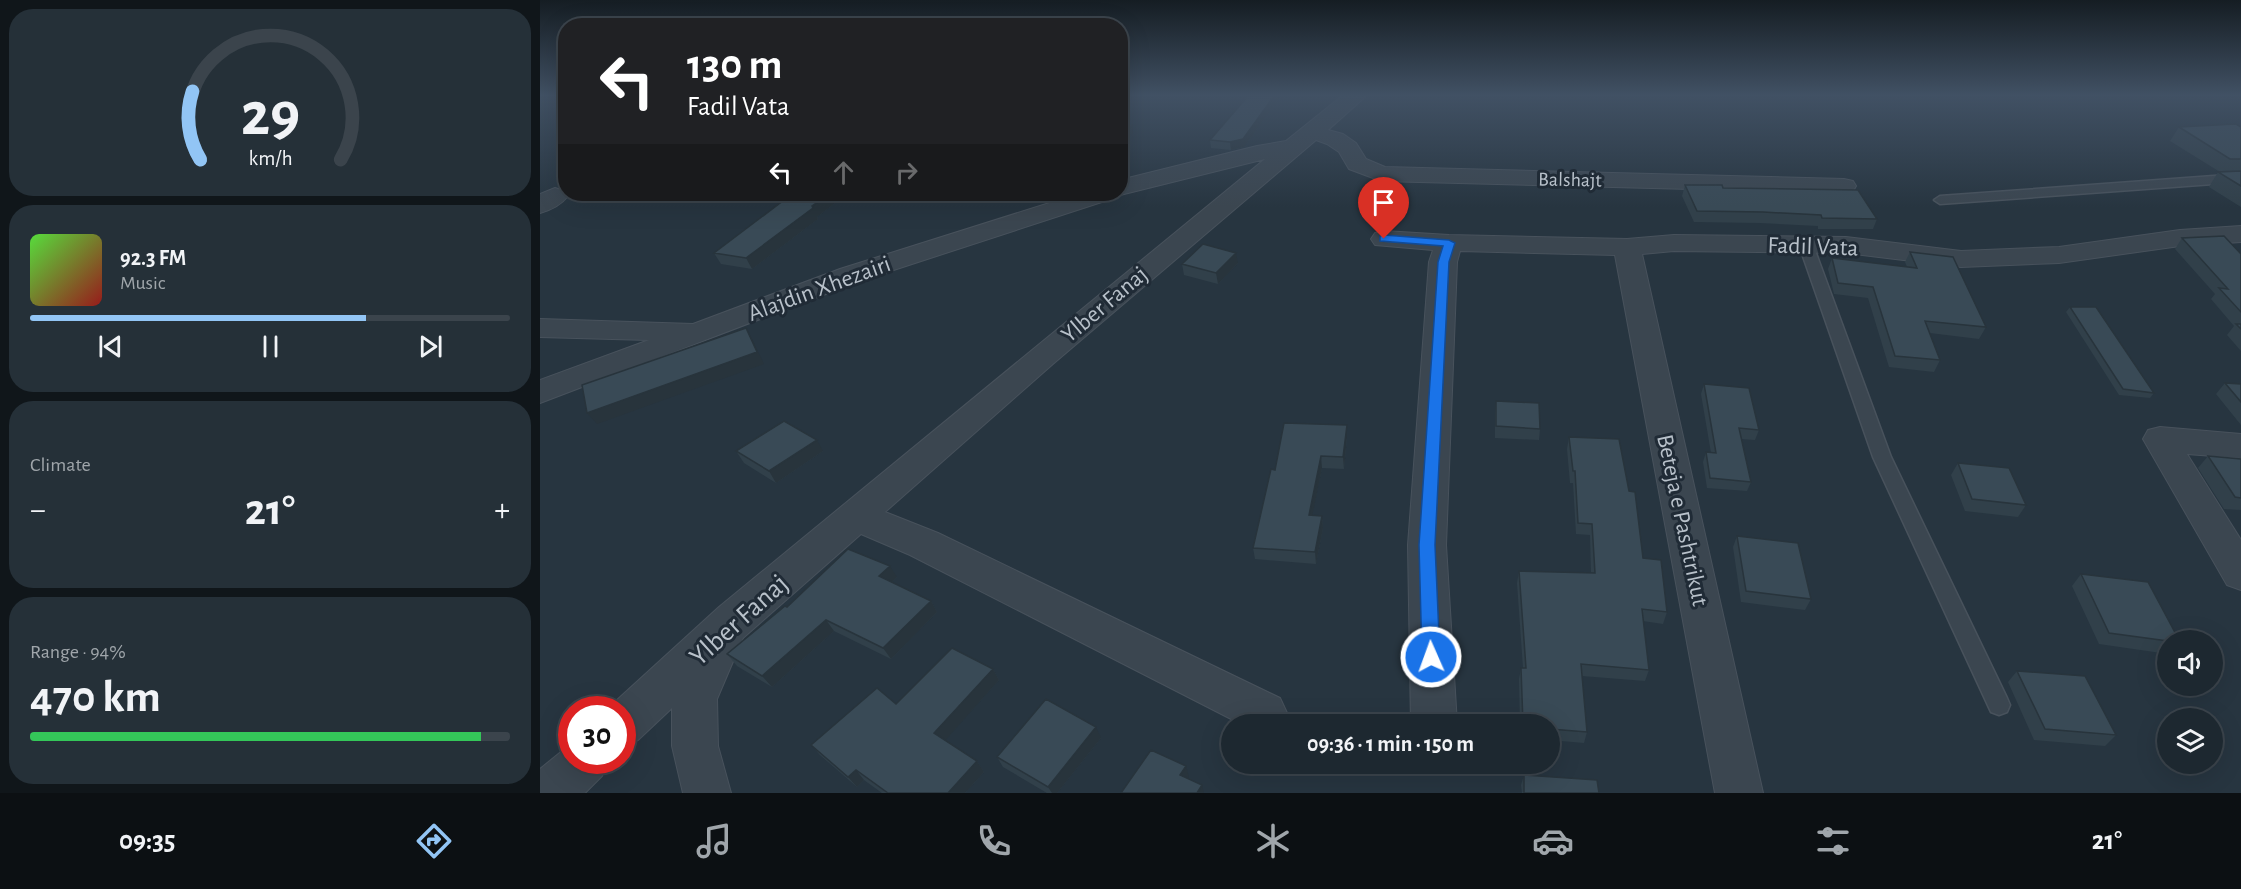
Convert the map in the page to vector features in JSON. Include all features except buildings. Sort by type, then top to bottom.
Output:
[{"type":"street","name":"Ylber Fanaj","points":[[636,712],[734,620],[1310,133]]},
{"type":"street","name":"Balshajt","points":[[1301,140],[1335,139],[1348,148],[1358,164],[1381,174],[1844,186]]},
{"type":"street","points":[[1128,186],[1301,140]]},
{"type":"street","name":"Alajdin Xhezairi","points":[[540,392],[850,275],[1080,201]]},
{"type":"street","name":"Fadil Vata","points":[[1384,239],[1449,243],[1628,247],[1674,243],[1846,245],[1961,259],[2059,255],[2180,238],[2241,234]]},
{"type":"street","points":[[1434,714],[1427,545],[1443,262],[1449,243]]},
{"type":"street","name":"Beteja e Pashtrikut","points":[[1628,247],[1739,793]]},
{"type":"street","points":[[540,327],[702,331]]},
{"type":"street","points":[[2241,446],[2160,439],[2241,574]]},
{"type":"street","points":[[856,516],[924,544],[1264,713]]},
{"type":"street","points":[[707,793],[695,746],[694,699],[734,620]]},
{"type":"street","points":[[550,793],[570,774]]},
{"type":"lane","points":[[1940,200],[2241,178]]},
{"type":"lane","points":[[1806,245],[1882,457],[1999,705]]},
{"type":"route","points":[[1384,239],[1449,243],[1443,262],[1427,545],[1431,657]]}]
